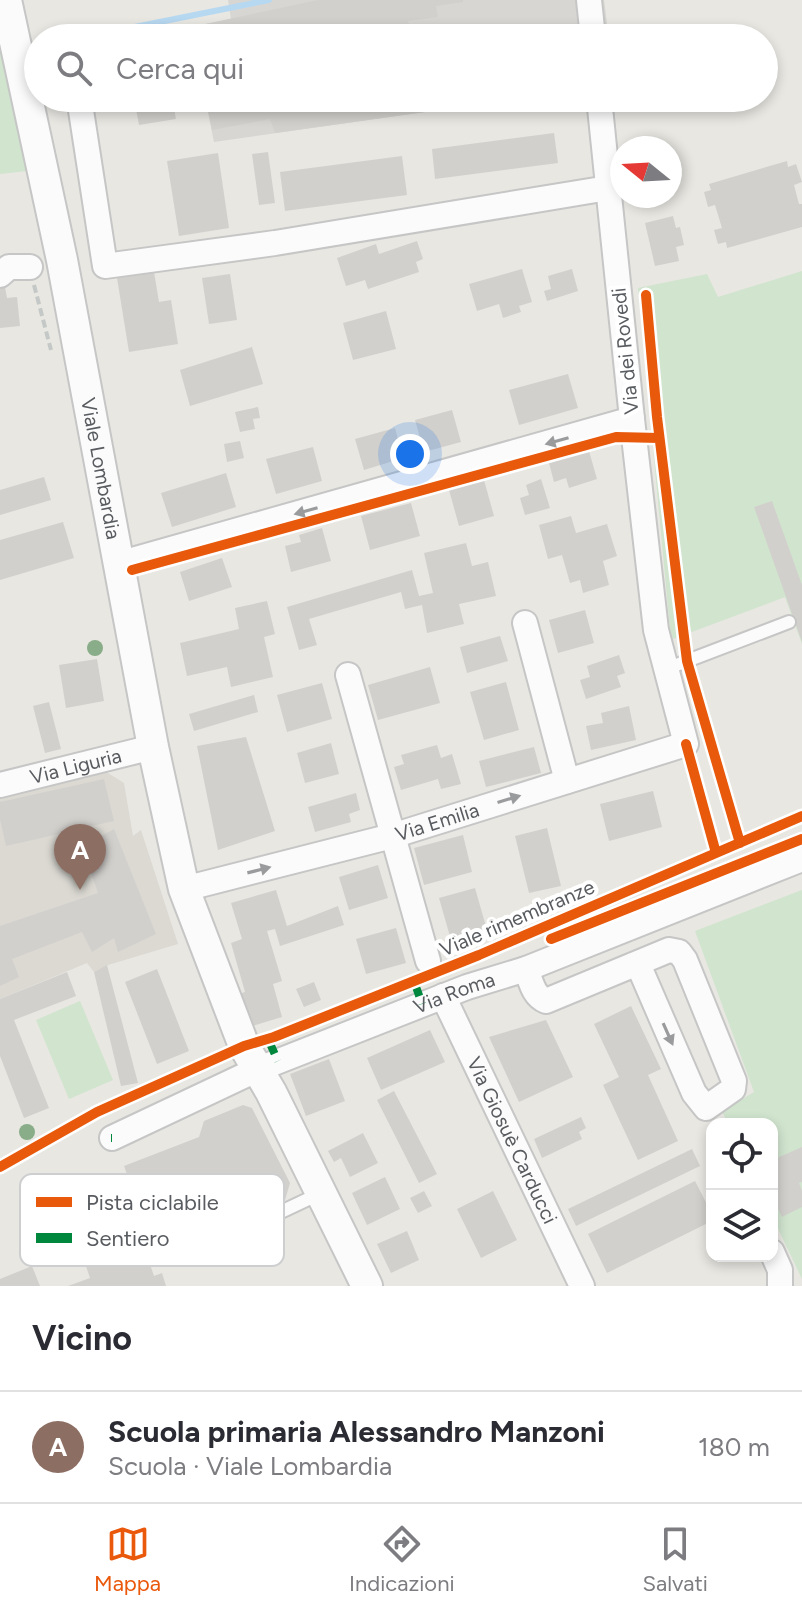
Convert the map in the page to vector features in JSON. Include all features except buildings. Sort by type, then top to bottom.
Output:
[{"type":"street","name":"Viale Lombardia","points":[[6,0],[24,84]]},
{"type":"street","points":[[589,0],[592,24]]},
{"type":"street","name":"Viale Lombardia","points":[[30,112],[62,260],[153,747],[184,889],[250,1058],[271,1092],[367,1286]]},
{"type":"street","points":[[81,112],[105,266],[275,243],[608,188]]},
{"type":"street","name":"Via dei Rovedi","points":[[600,112],[656,630],[686,744]]},
{"type":"street","points":[[0,275],[9,267],[30,267]]},
{"type":"street","points":[[118,564],[632,419]]},
{"type":"street","points":[[525,623],[567,781]]},
{"type":"street","points":[[348,675],[428,961]]},
{"type":"street","name":"Via Emilia","points":[[184,889],[392,836],[686,744]]},
{"type":"street","name":"Via Liguria","points":[[0,785],[153,747]]},
{"type":"street","name":"Via Roma","points":[[112,1138],[250,1058],[526,969],[802,859]]},
{"type":"street","points":[[526,969],[535,993],[546,1001],[669,950],[679,952],[734,1081],[733,1089],[710,1116],[694,1093],[641,971],[633,965]]},
{"type":"street","name":"Via Giosuè Carducci","points":[[443,996],[582,1286]]},
{"type":"street","points":[[773,1283],[780,1270],[776,1262]]},
{"type":"lane","points":[[666,669],[789,622]]},
{"type":"lane","points":[[284,1210],[321,1193]]},
{"type":"path","points":[[83,1120],[97,1112],[250,1058]]},
{"type":"shaded area","points":[[228,0],[604,0],[607,24],[206,24],[231,19]]},
{"type":"shaded area","points":[[208,112],[425,112],[214,142]]},
{"type":"shaded area","points":[[100,768],[124,783],[133,836],[141,830],[178,944],[94,972],[87,963],[0,999],[0,795]]},
{"type":"green space","points":[[0,25],[27,171],[0,174]]},
{"type":"green space","points":[[802,271],[802,644],[785,597],[673,639],[638,288],[707,274],[718,297]]},
{"type":"green space","points":[[802,890],[802,1279],[778,1229],[778,1118],[725,1118],[722,1111],[754,1092],[695,931]]},
{"type":"green space","points":[[80,1001],[113,1080],[69,1099],[36,1020]]},
{"type":"waterway","points":[[150,24],[269,0]]},
{"type":"marked path","points":[[414,981],[422,1004]]},
{"type":"marked path","points":[[268,1039],[278,1061]]},
{"type":"cycle path","points":[[646,295],[657,417],[687,661],[740,843]]},
{"type":"cycle path","points":[[132,570],[616,437],[659,438]]},
{"type":"cycle path","points":[[686,744],[716,853]]},
{"type":"cycle path","name":"Viale rimembranze","points":[[0,1167],[97,1112],[244,1046],[274,1037],[479,955],[802,816]]},
{"type":"cycle path","points":[[551,939],[802,839]]},
{"type":"place","name":"Scuola primaria Alessandro Manzoni","points":[[80,890]]}]
